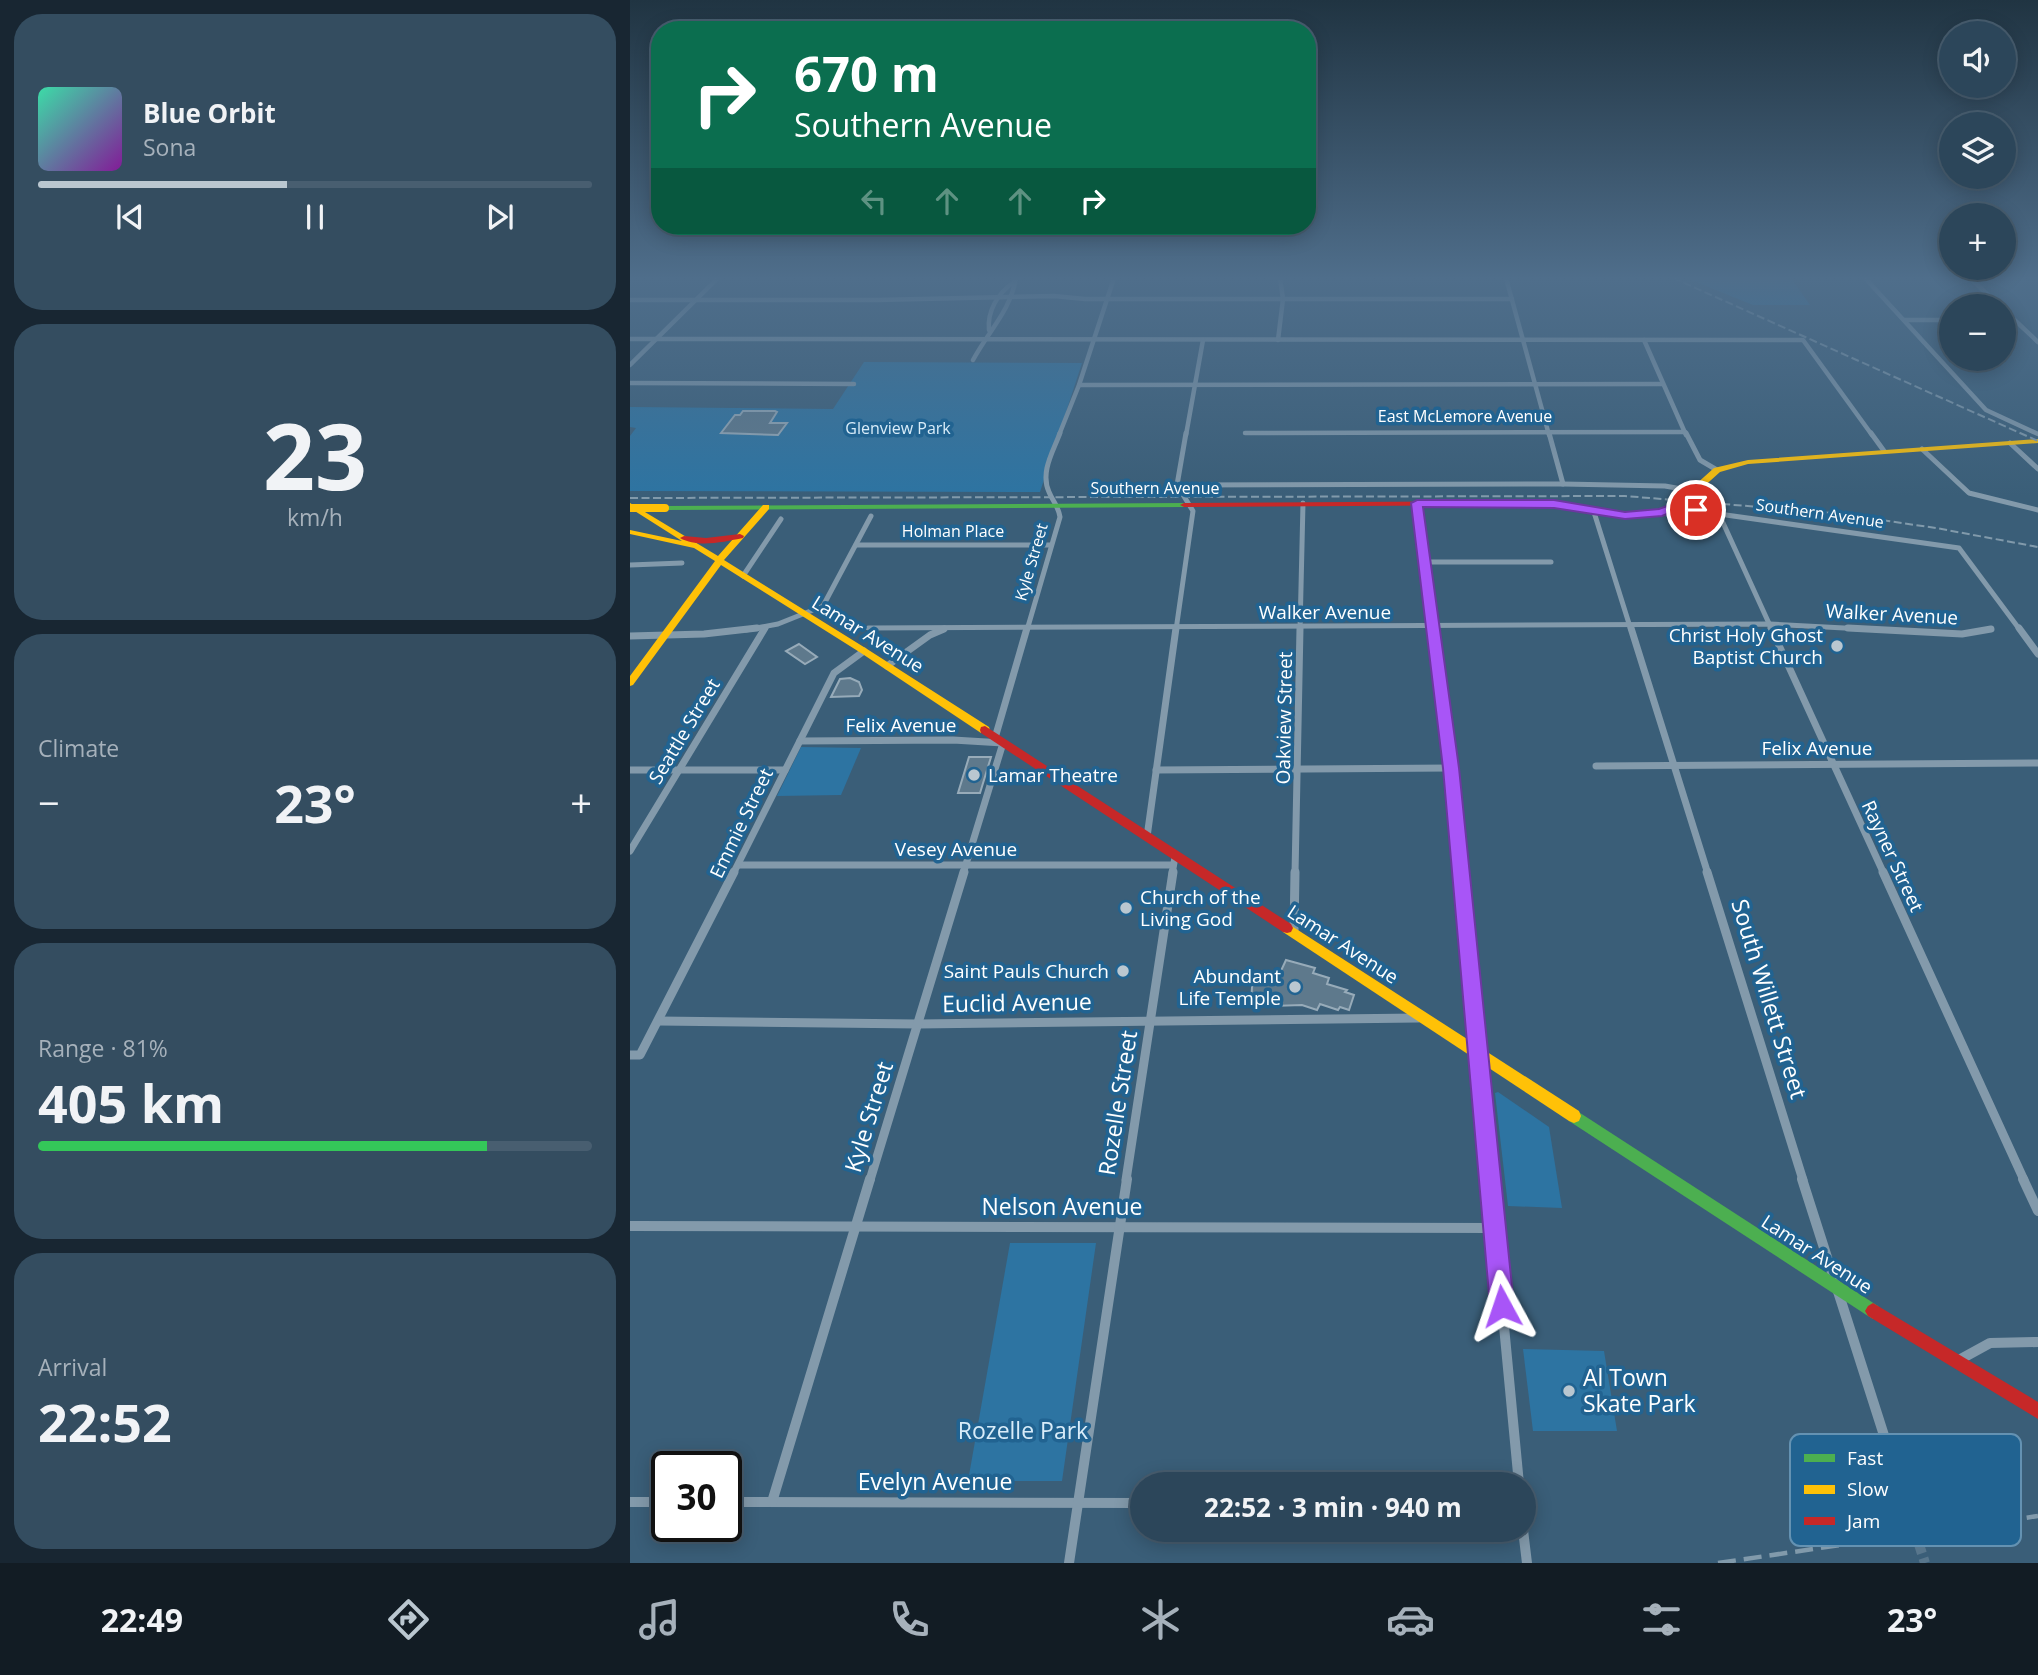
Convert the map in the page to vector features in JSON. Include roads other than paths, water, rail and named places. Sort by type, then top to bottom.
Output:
[{"type":"main road","points":[[1693,491],[1717,470],[1748,461],[2038,441]]},
{"type":"main road","name":"Southern Avenue","points":[[630,507],[1554,504],[1625,515],[1643,515],[1678,505],[1693,491]]},
{"type":"main road","name":"Lamar Avenue","points":[[630,507],[864,651],[1146,838],[1174,861],[1294,933],[1835,1287],[2038,1410]]},
{"type":"main road","points":[[729,507],[744,512],[749,519],[749,527]]},
{"type":"main road","points":[[630,683],[720,560],[766,507]]},
{"type":"main road","points":[[630,533],[693,546]]},
{"type":"main road","points":[[680,537],[706,541],[740,536]]},
{"type":"street","points":[[630,365],[644,351]]},
{"type":"street","points":[[973,360],[978,351]]},
{"type":"street","name":"Kyle Street","points":[[772,1502],[966,864],[1060,517],[1058,504],[1049,494],[1044,474],[1090,351]]},
{"type":"street","points":[[1146,838],[1193,511],[1177,485],[1201,351]]},
{"type":"street","points":[[1525,351],[1563,484]]},
{"type":"street","points":[[1648,351],[1700,460],[1717,470]]},
{"type":"street","points":[[1811,351],[1884,451]]},
{"type":"street","points":[[1932,351],[1986,411],[2038,434]]},
{"type":"street","points":[[630,383],[854,384]]},
{"type":"street","points":[[1079,385],[1662,384]]},
{"type":"street","name":"East McLemore Avenue","points":[[1245,433],[1685,432]]},
{"type":"street","points":[[2010,443],[2038,469]]},
{"type":"street","points":[[1922,449],[1969,493],[2038,510]]},
{"type":"street","name":"Southern Avenue","points":[[1177,485],[1563,484],[1665,486],[1693,491]]},
{"type":"street","name":"Oakview Street","points":[[1294,933],[1303,503]]},
{"type":"street","points":[[1417,503],[1451,768],[1518,1472]]},
{"type":"street","name":"Southern Avenue","points":[[1678,505],[1719,514],[1959,548],[2038,654]]},
{"type":"street","name":"South Willett Street","points":[[1593,509],[1883,1434]]},
{"type":"street","name":"Rayner Street","points":[[1719,514],[2038,1211]]},
{"type":"street","points":[[630,636],[765,628],[823,606],[871,516]]},
{"type":"street","points":[[743,576],[781,519]]},
{"type":"street","name":"Holman Place","points":[[856,545],[1051,545]]},
{"type":"street","points":[[1424,562],[1551,562]]},
{"type":"street","points":[[630,565],[682,563]]},
{"type":"street","name":"Walker Avenue","points":[[867,628],[1434,628],[1770,624],[1962,634],[1991,629]]},
{"type":"street","name":"Seattle Street","points":[[630,851],[765,628]]},
{"type":"street","points":[[887,666],[930,635],[948,628]]},
{"type":"street","name":"Emmie Street","points":[[659,1021],[834,673],[864,651]]},
{"type":"street","name":"Felix Avenue","points":[[800,741],[999,740]]},
{"type":"street","name":"Felix Avenue","points":[[1596,766],[2038,763]]},
{"type":"street","points":[[1156,770],[1451,768]]},
{"type":"street","points":[[630,771],[785,770]]},
{"type":"street","name":"Vesey Avenue","points":[[738,865],[1174,861]]},
{"type":"street","name":"Rozelle Street","points":[[1069,1563],[1174,861]]},
{"type":"street","name":"Euclid Avenue","points":[[659,1021],[918,1024],[1425,1018]]},
{"type":"street","points":[[630,1055],[640,1055],[659,1021]]},
{"type":"street","name":"Nelson Avenue","points":[[630,1226],[1494,1228]]},
{"type":"street","points":[[1956,1362],[1990,1343],[2038,1342]]},
{"type":"street","points":[[630,1502],[651,1502]]},
{"type":"street","name":"Evelyn Avenue","points":[[742,1502],[1130,1503]]},
{"type":"street","points":[[1525,1542],[1527,1563]]},
{"type":"tunnel","points":[[1920,1546],[1925,1563]]},
{"type":"railway","points":[[1836,351],[2038,441]]},
{"type":"railway","points":[[630,498],[1625,496],[1833,513],[2038,547]]},
{"type":"railway","points":[[2021,1518],[2038,1516]]},
{"type":"railway","points":[[1718,1563],[1834,1546]]},
{"type":"place","name":"Christ Holy Ghost Baptist Church","points":[[1837,646]]},
{"type":"place","name":"Lamar Theatre","points":[[974,775]]},
{"type":"place","name":"Church of the Living God","points":[[1126,908]]},
{"type":"place","name":"Saint Pauls Church","points":[[1123,971]]},
{"type":"place","name":"Abundant Life Temple","points":[[1295,987]]},
{"type":"place","name":"Al Town Skate Park","points":[[1569,1391]]},
{"type":"park label","name":"Glenview Park","points":[[898,428]]},
{"type":"park label","name":"Rozelle Park","points":[[1023,1431]]}]
